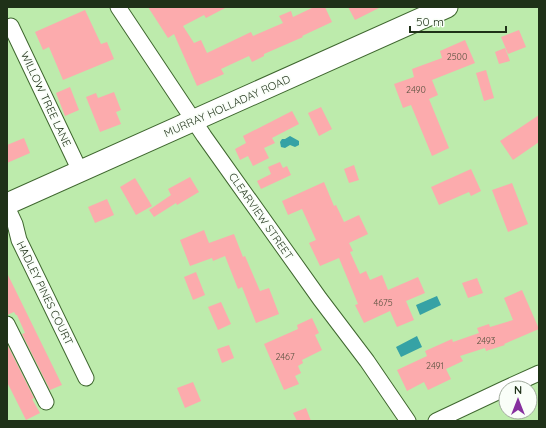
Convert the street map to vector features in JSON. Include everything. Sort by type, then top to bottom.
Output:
[{"type":"street","name":"CLEARVIEW STREET","points":[[118,7],[194,120],[320,299],[367,361],[408,421]]},
{"type":"street","name":"MURRAY HOLLADAY ROAD","points":[[7,206],[80,171],[446,7]]},
{"type":"street","name":"WILLOW TREE LANE","points":[[12,26],[80,171]]},
{"type":"street","name":"HADLEY PINES COURT","points":[[7,206],[15,224],[19,240],[86,378]]},
{"type":"street","points":[[7,324],[46,402]]},
{"type":"street","points":[[524,380],[539,373]]},
{"type":"street","points":[[436,421],[498,392]]},
{"type":"water","points":[[290,136],[299,141],[299,145],[295,147],[290,145],[285,148],[281,147],[280,142],[282,139]]},
{"type":"water","points":[[437,296],[441,305],[420,315],[416,305]]},
{"type":"water","points":[[417,336],[422,347],[401,357],[396,347]]},
{"type":"building","points":[[148,7],[227,7],[206,18],[204,15],[183,26],[194,43],[201,40],[207,53],[251,32],[253,36],[283,23],[279,16],[291,11],[293,17],[314,7],[325,7],[332,22],[302,36],[303,37],[264,54],[264,56],[252,62],[249,56],[221,69],[224,74],[197,86],[174,34],[168,38]]},
{"type":"building","points":[[348,7],[381,7],[355,20]]},
{"type":"building","points":[[85,10],[101,44],[107,42],[114,59],[63,80],[49,47],[43,50],[35,32]]},
{"type":"building","points":[[519,30],[526,47],[508,54],[501,37]]},
{"type":"building","points":[[465,40],[475,63],[432,80],[438,95],[429,99],[449,148],[432,156],[411,105],[403,108],[394,84],[414,77],[412,69],[442,58],[440,51]]},
{"type":"building","points":[[505,48],[510,61],[499,64],[495,52]]},
{"type":"building","points":[[486,70],[494,98],[484,101],[476,73]]},
{"type":"building","points":[[70,87],[79,110],[65,116],[56,93]]},
{"type":"building","points":[[114,92],[121,110],[116,112],[121,124],[100,132],[86,97],[96,93],[98,98]]},
{"type":"building","points":[[321,107],[332,129],[319,136],[308,113]]},
{"type":"building","points":[[292,111],[299,124],[272,138],[275,143],[264,148],[269,158],[253,166],[248,156],[240,160],[235,149],[246,143],[243,136]]},
{"type":"building","points":[[539,115],[539,142],[513,160],[500,141]]},
{"type":"building","points":[[24,138],[30,153],[7,163],[7,145]]},
{"type":"building","points":[[280,162],[283,168],[287,166],[291,175],[261,189],[257,181],[271,174],[268,167]]},
{"type":"building","points":[[354,165],[359,180],[349,183],[344,169]]},
{"type":"building","points":[[471,169],[481,191],[471,196],[469,192],[439,205],[431,187]]},
{"type":"building","points":[[190,177],[199,192],[177,205],[176,203],[154,217],[149,210],[171,195],[168,189]]},
{"type":"building","points":[[135,178],[152,206],[136,215],[120,187]]},
{"type":"building","points":[[324,182],[334,206],[336,205],[344,222],[359,215],[368,234],[349,243],[353,251],[350,252],[360,274],[366,271],[370,280],[382,275],[388,290],[418,277],[425,293],[406,301],[414,320],[397,327],[390,311],[364,323],[355,305],[358,304],[339,258],[320,266],[309,243],[316,240],[302,209],[288,215],[282,201]]},
{"type":"building","points":[[512,183],[528,224],[508,232],[492,190]]},
{"type":"building","points":[[107,199],[114,215],[95,223],[88,207]]},
{"type":"building","points":[[204,230],[209,243],[234,234],[243,257],[245,256],[260,291],[269,288],[279,314],[256,323],[242,287],[238,289],[225,256],[213,261],[212,258],[190,266],[180,240]]},
{"type":"building","points":[[196,272],[205,295],[193,300],[184,277]]},
{"type":"building","points":[[7,273],[62,385],[50,390],[22,334],[25,333],[17,315],[14,312],[7,315]]},
{"type":"building","points":[[477,278],[483,293],[468,298],[462,283]]},
{"type":"building","points":[[522,290],[539,329],[504,344],[505,345],[486,351],[485,348],[460,356],[463,361],[446,369],[451,379],[428,390],[424,382],[407,391],[397,370],[427,356],[425,351],[452,339],[453,342],[479,333],[477,328],[489,324],[490,327],[513,320],[504,298]]},
{"type":"building","points":[[221,302],[231,324],[218,330],[208,307]]},
{"type":"building","points":[[312,318],[319,333],[315,335],[322,350],[302,360],[303,363],[298,366],[301,373],[295,376],[299,384],[284,390],[264,344],[298,329],[297,325]]},
{"type":"building","points":[[7,344],[40,413],[26,420],[7,382]]},
{"type":"building","points":[[229,345],[234,358],[222,363],[217,349]]},
{"type":"building","points":[[193,382],[201,401],[185,408],[177,388]]},
{"type":"building","points":[[306,408],[311,421],[297,421],[293,413]]}]
